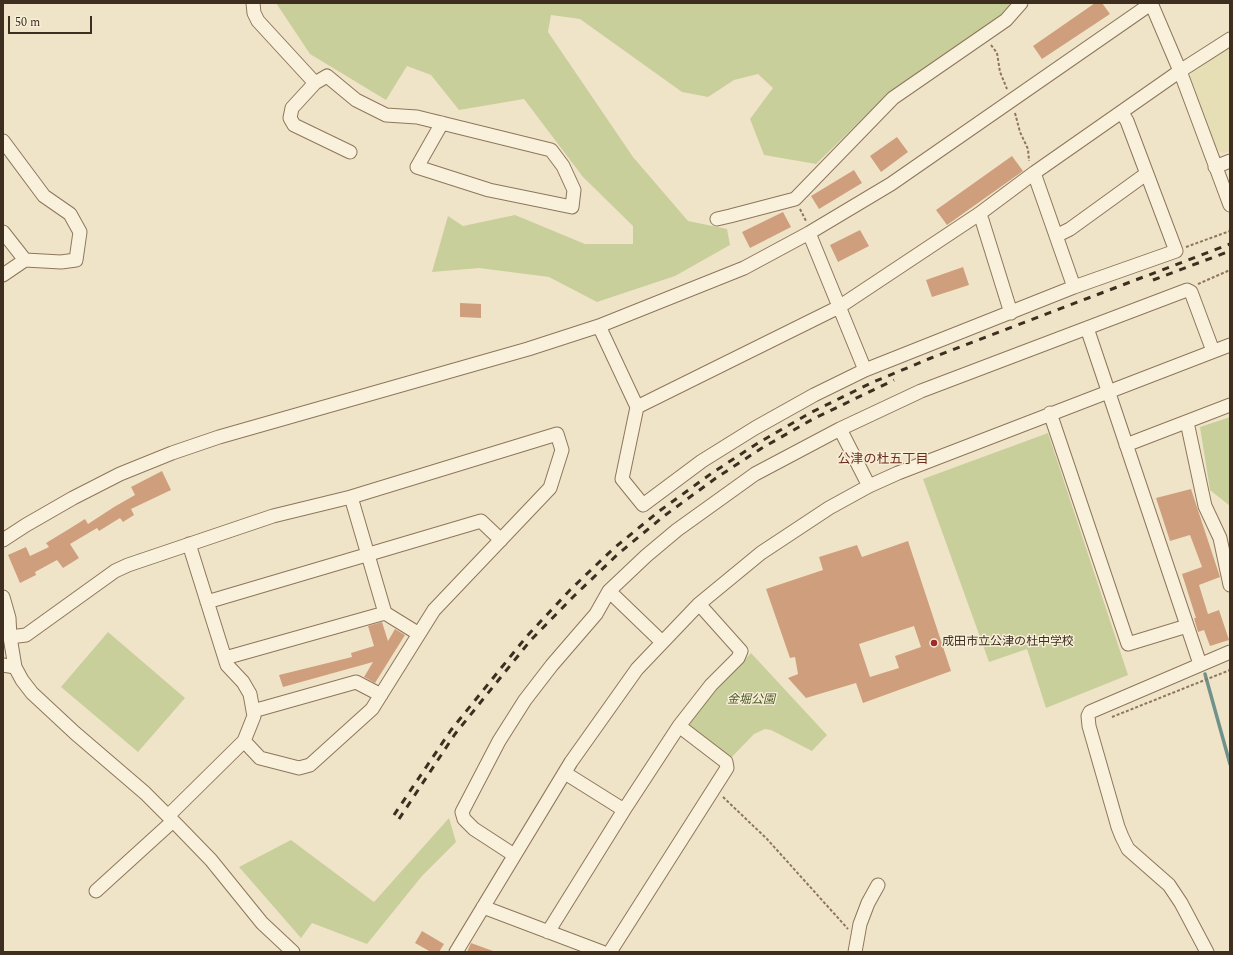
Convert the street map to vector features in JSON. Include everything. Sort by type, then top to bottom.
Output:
[{"type":"street","points":[[253,3],[254,13],[258,21],[315,83]]},
{"type":"street","points":[[717,218],[795,199],[893,98],[1006,20],[1021,3]]},
{"type":"street","points":[[3,540],[73,498],[120,474],[172,453],[219,437],[528,349],[599,326],[744,268],[809,233],[891,184],[1152,3],[1180,71],[1230,204]]},
{"type":"street","points":[[637,407],[839,307],[979,214],[1034,173],[1122,113],[1180,71],[1230,39]]},
{"type":"street","points":[[350,152],[294,125],[290,118],[292,108],[315,83],[327,76],[356,100],[386,115],[417,117],[442,123],[551,150],[563,166],[574,190],[572,207],[489,190],[416,167],[442,123]]},
{"type":"street","points":[[599,326],[637,407],[622,479],[644,505],[702,461],[755,428],[865,370],[1074,287],[1176,252],[1127,121],[1122,113]]},
{"type":"street","points":[[3,141],[44,196],[70,214],[80,232],[76,260],[61,262],[25,260],[3,275]]},
{"type":"street","points":[[1215,167],[1230,161]]},
{"type":"street","points":[[1034,173],[1074,287]]},
{"type":"street","points":[[1056,236],[1070,229],[1146,174]]},
{"type":"street","points":[[979,214],[1011,313]]},
{"type":"street","points":[[3,232],[25,260]]},
{"type":"street","points":[[809,233],[865,370]]},
{"type":"street","points":[[514,855],[474,829],[464,819],[462,812],[499,741],[525,700],[552,665],[596,614],[609,591],[646,556],[677,530],[755,474],[840,429],[921,391],[1187,290],[1191,292],[1213,351]]},
{"type":"street","points":[[1087,328],[1200,664]]},
{"type":"street","points":[[456,952],[585,741],[637,669],[699,604],[761,553],[829,508],[869,486],[898,473],[1050,413],[1230,345]]},
{"type":"street","points":[[1126,445],[1230,405]]},
{"type":"street","points":[[1050,413],[1128,644],[1187,626]]},
{"type":"street","points":[[1187,422],[1205,506],[1220,538],[1230,584]]},
{"type":"street","points":[[840,429],[869,486]]},
{"type":"street","points":[[10,637],[26,635],[42,625],[115,571],[128,565],[273,516],[351,497],[557,434],[562,450],[550,488],[434,610],[372,708],[310,765],[299,768],[260,758],[244,741]]},
{"type":"street","points":[[351,497],[385,613],[418,634]]},
{"type":"street","points":[[207,602],[481,521],[501,540]]},
{"type":"street","points":[[96,891],[171,818],[244,741],[254,716],[250,694],[243,682],[227,665],[189,544]]},
{"type":"street","points":[[609,591],[662,642]]},
{"type":"street","points":[[3,596],[9,618],[9,666],[32,693],[75,734],[171,818],[211,860],[262,923],[293,952]]},
{"type":"street","points":[[548,932],[624,810],[679,726],[711,685],[738,658],[741,651],[699,604]]},
{"type":"street","points":[[225,658],[385,613]]},
{"type":"street","points":[[1207,952],[1181,903],[1169,885],[1128,849],[1118,827],[1088,716],[1090,712],[1230,652]]},
{"type":"street","points":[[253,711],[356,682],[381,694]]},
{"type":"street","points":[[610,952],[727,768],[726,762],[679,726]]},
{"type":"street","points":[[565,773],[624,810]]},
{"type":"street","points":[[856,945],[868,903],[878,885]]},
{"type":"street","points":[[483,907],[602,952]]},
{"type":"path","points":[[983,37],[997,53],[1000,72],[1008,89]]},
{"type":"path","points":[[1015,113],[1020,132],[1028,149],[1029,162],[1034,173]]},
{"type":"path","points":[[1176,252],[1230,231]]},
{"type":"path","points":[[1191,292],[1199,284],[1230,270]]},
{"type":"path","points":[[1111,717],[1230,670]]},
{"type":"path","points":[[727,801],[767,839],[856,945]]},
{"type":"shaded area","points":[[1230,45],[1230,151],[1224,153],[1218,151],[1190,76],[1193,70]]},
{"type":"green space","points":[[276,3],[1014,3],[1006,12],[928,68],[887,95],[816,164],[764,155],[750,119],[773,88],[758,74],[734,80],[708,97],[682,92],[580,19],[551,15],[548,32],[633,157],[688,221],[727,229],[730,245],[675,276],[597,302],[549,277],[479,268],[432,272],[448,216],[463,226],[515,215],[585,244],[633,244],[633,226],[583,177],[524,99],[459,110],[431,75],[407,66],[386,100],[310,54]]},
{"type":"green space","points":[[1230,417],[1230,506],[1210,490],[1200,427]]},
{"type":"green space","points":[[1048,433],[1128,675],[1046,708],[1027,649],[989,662],[923,479]]},
{"type":"green space","points":[[108,632],[185,698],[138,752],[61,687]]},
{"type":"green space","name":"金堀公園","points":[[751,653],[827,735],[812,751],[771,730],[765,729],[754,734],[729,760],[685,724]]},
{"type":"green space","points":[[449,818],[456,842],[422,876],[367,944],[312,923],[301,938],[239,867],[291,840],[374,902]]},
{"type":"building","points":[[1095,3],[1102,3],[1110,14],[1042,59],[1033,46]]},
{"type":"building","points":[[897,137],[908,152],[881,172],[870,156]]},
{"type":"building","points":[[1012,156],[1023,171],[947,225],[936,210]]},
{"type":"building","points":[[854,170],[862,183],[819,209],[811,196]]},
{"type":"building","points":[[783,212],[791,227],[750,248],[742,232]]},
{"type":"building","points":[[860,230],[869,246],[838,262],[830,245]]},
{"type":"building","points":[[963,267],[969,285],[932,297],[926,280]]},
{"type":"building","points":[[460,303],[481,304],[481,318],[460,317]]},
{"type":"building","points":[[162,471],[171,490],[131,509],[134,515],[123,522],[120,518],[99,531],[97,528],[70,544],[79,558],[63,568],[57,560],[35,572],[36,575],[20,583],[8,555],[26,547],[30,556],[49,547],[46,543],[85,519],[88,524],[135,495],[131,487]]},
{"type":"building","points":[[1191,489],[1220,577],[1199,585],[1208,614],[1219,610],[1229,640],[1210,646],[1204,630],[1198,632],[1194,618],[1196,618],[1182,574],[1202,567],[1190,535],[1170,541],[1156,498]]},
{"type":"building","points":[[908,541],[951,671],[863,703],[856,683],[806,698],[788,678],[798,674],[795,657],[790,658],[766,589],[823,570],[819,557],[857,545],[862,557]],"holes":[[[914,626],[921,647],[895,656],[899,668],[870,677],[859,644]]]},
{"type":"building","points":[[382,622],[388,641],[395,629],[405,635],[375,683],[364,677],[373,662],[283,687],[279,675],[352,657],[351,653],[374,646],[368,626]]},
{"type":"building","points":[[422,931],[444,944],[439,952],[431,952],[415,943]]},
{"type":"building","points":[[471,943],[493,951],[493,952],[467,952]]},
{"type":"waterway","points":[[1205,674],[1230,764]]},
{"type":"railway","points":[[394,815],[451,730],[527,636],[570,590],[613,549],[658,512],[712,473],[758,443],[810,413],[871,383],[931,358],[1230,244]]},
{"type":"railway","points":[[1153,280],[1230,251]]},
{"type":"railway","points":[[399,819],[455,734],[530,641],[618,554],[664,516],[716,478],[762,448],[813,419],[894,380]]},
{"type":"place","name":"成田市立公津の杜中学校","points":[[934,643]]},
{"type":"district","name":"公津の杜五丁目","points":[[883,460]]}]
